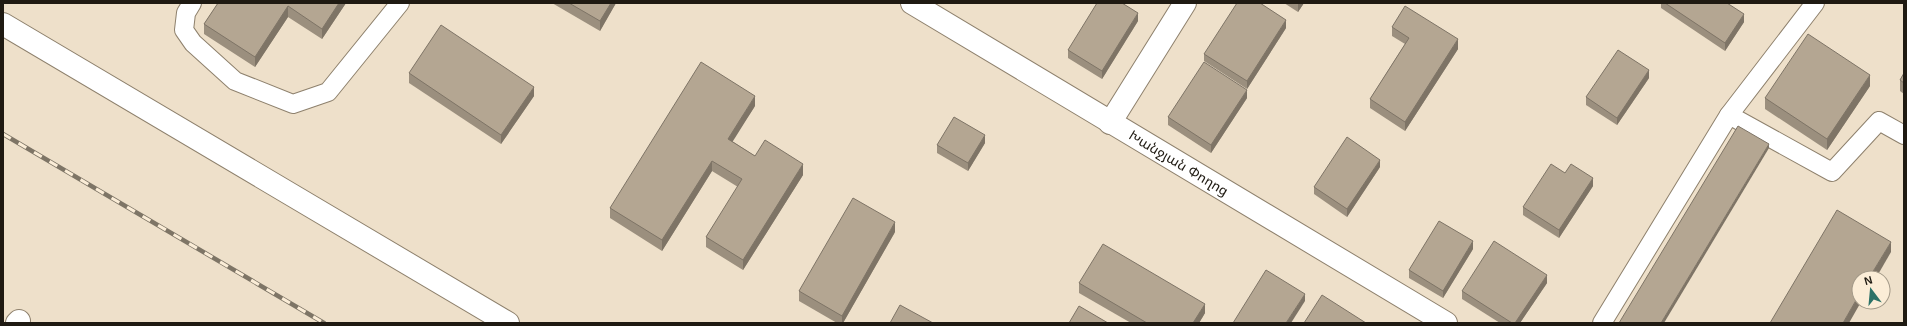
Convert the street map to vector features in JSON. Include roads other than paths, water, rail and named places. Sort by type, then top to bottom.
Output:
[{"type":"street","name":"Խանջյան Փողոց","points":[[912,3],[1446,323]]},
{"type":"street","points":[[1110,123],[1185,3]]},
{"type":"street","points":[[3,24],[508,323]]},
{"type":"lane","points":[[192,3],[186,13],[184,30],[193,43],[235,81],[293,104],[328,92],[400,3]]},
{"type":"lane","points":[[1602,323],[1729,115],[1815,3]]},
{"type":"lane","points":[[1729,115],[1832,172],[1879,121],[1904,135]]},
{"type":"railway","points":[[3,134],[324,323]]}]
